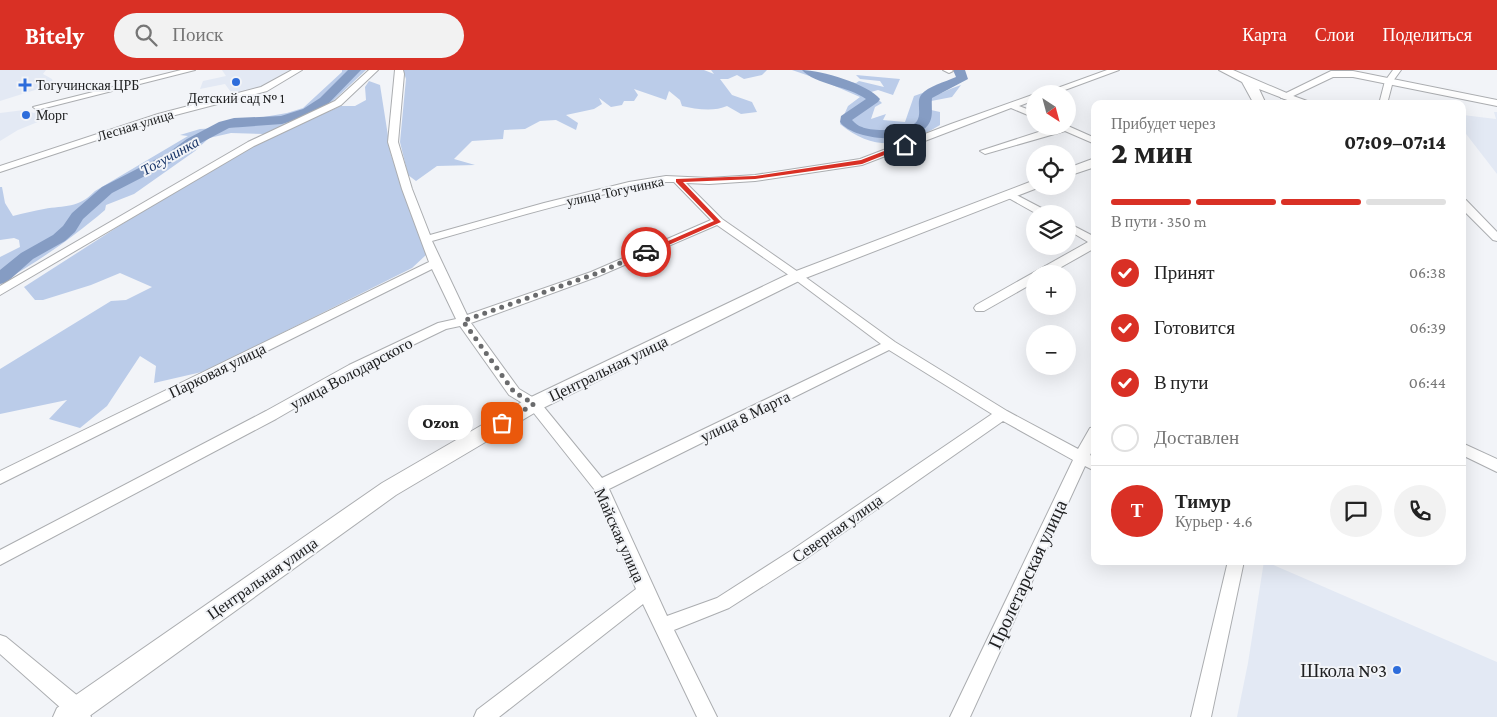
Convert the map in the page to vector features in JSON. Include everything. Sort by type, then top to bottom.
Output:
[{"type":"main road","points":[[1224,70],[1285,96]]},
{"type":"main road","points":[[1246,79],[1258,100]]},
{"type":"main road","points":[[1254,90],[1285,96]]},
{"type":"main road","points":[[1276,100],[1285,96]]},
{"type":"main road","points":[[1076,169],[1091,163]]},
{"type":"main road","name":"Центральная улица","points":[[75,714],[389,490],[534,404],[797,276],[1026,187]]},
{"type":"street","points":[[38,107],[191,70]]},
{"type":"street","name":"Лесная улица","points":[[0,169],[161,116],[264,89],[298,70]]},
{"type":"street","points":[[0,291],[251,144],[338,104],[374,70]]},
{"type":"street","name":"Майская улица","points":[[399,70],[393,142],[407,189],[434,263],[463,321],[514,392],[534,404],[600,486],[646,592],[707,717]]},
{"type":"street","points":[[1071,85],[1114,70]]},
{"type":"street","points":[[1382,100],[1397,70]]},
{"type":"street","points":[[1285,96],[1331,74],[1351,72],[1497,103]]},
{"type":"street","points":[[1285,96],[1296,100]]},
{"type":"street","name":"улица Тогучинка","points":[[427,240],[548,205],[629,185],[666,179],[678,181],[755,178],[862,162],[954,126],[1026,101]]},
{"type":"street","points":[[1014,106],[1026,111]]},
{"type":"street","points":[[1076,133],[1091,139]]},
{"type":"street","points":[[985,151],[1037,135]]},
{"type":"street","points":[[678,181],[718,222],[797,276],[890,344],[1002,414],[1088,461]]},
{"type":"street","points":[[1009,194],[1029,205]]},
{"type":"street","points":[[1466,206],[1497,238]]},
{"type":"street","name":"улица Володарского","points":[[0,558],[271,415],[354,368],[442,326],[463,321],[595,274],[718,222]]},
{"type":"street","points":[[1076,231],[1091,240]]},
{"type":"street","points":[[1055,265],[1091,244]]},
{"type":"street","name":"Парковая улица","points":[[0,478],[434,263]]},
{"type":"street","points":[[980,308],[1026,282]]},
{"type":"street","name":"улица 8 Марта","points":[[600,486],[890,344]]},
{"type":"street","name":"Северная улица","points":[[663,626],[723,603],[731,598],[798,556],[1002,414]]},
{"type":"street","name":"Пролетарская улица","points":[[960,717],[1088,461],[1091,449]]},
{"type":"street","points":[[1466,450],[1497,466]]},
{"type":"street","points":[[1200,717],[1235,565]]},
{"type":"street","points":[[484,717],[646,592]]},
{"type":"street","points":[[0,642],[75,714]]},
{"type":"shaded area","name":"Тогучинская ЦРБ","points":[[0,70],[46,70],[43,74],[52,79],[54,84],[0,101]]},
{"type":"shaded area","name":"Детский сад № 1","points":[[222,70],[292,70],[261,87],[233,95],[225,84],[200,89],[203,81],[226,76]]},
{"type":"shaded area","points":[[342,70],[366,70],[332,102],[266,134],[231,133],[209,138],[195,151],[134,194],[106,205],[105,210],[80,231],[0,283],[0,257],[20,247],[19,240],[14,238],[0,240],[0,187],[2,187],[5,203],[13,216],[77,204],[95,191],[188,136],[180,135],[200,129],[239,127],[258,118],[303,108]]},
{"type":"shaded area","points":[[403,70],[704,70],[714,74],[711,70],[767,70],[762,75],[744,79],[737,75],[728,79],[720,79],[732,95],[752,102],[757,112],[741,114],[727,106],[710,109],[687,107],[682,106],[680,100],[669,91],[666,100],[634,89],[638,95],[634,101],[624,101],[622,105],[611,107],[599,98],[602,104],[594,109],[566,115],[578,123],[576,130],[556,120],[540,121],[525,129],[504,130],[503,139],[472,141],[454,159],[475,165],[437,166],[416,181],[408,175],[400,142],[406,79]]},
{"type":"shaded area","points":[[792,70],[804,70],[814,76],[856,83],[859,81],[884,87],[880,81],[860,79],[856,75],[900,79],[893,95],[878,90],[871,92],[882,103],[875,107],[871,119],[886,114],[883,120],[905,122],[914,96],[928,91],[923,98],[937,95],[961,85],[952,97],[926,102],[931,110],[940,112],[940,125],[902,142],[877,142],[865,139],[840,124],[848,106],[860,97]]},
{"type":"shaded area","points":[[369,81],[380,85],[391,155],[426,255],[412,268],[206,371],[154,383],[156,366],[140,356],[107,406],[80,428],[49,419],[67,400],[0,414],[0,369],[111,301],[126,300],[152,287],[120,273],[91,285],[43,300],[35,300],[24,287],[144,210],[264,140],[341,106],[355,106],[366,100],[365,87]]},
{"type":"shaded area","name":"Тогучинская ЦРБ","points":[[44,109],[50,117],[18,130],[0,141],[0,113],[24,110],[34,113]]},
{"type":"shaded area","points":[[1494,112],[1497,112],[1497,174],[1466,134],[1466,115],[1496,119]]},
{"type":"shaded area","points":[[1263,565],[1273,565],[1497,662],[1497,717],[1237,717],[1248,663]]},
{"type":"waterway","name":"Тогучинка","points":[[0,279],[27,256],[59,238],[69,229],[77,216],[107,190],[173,156],[192,142],[224,125],[234,122],[282,120],[307,112],[324,101],[355,70]]},
{"type":"waterway","name":"Тогучинка","points":[[808,70],[850,86],[874,99],[846,119],[846,122],[859,131],[883,134],[911,130],[923,123],[926,97],[932,92],[962,79],[959,70]]},
{"type":"way so far","points":[[502,423],[534,404],[514,392],[463,321],[595,274],[646,252]]},
{"type":"place","name":"Детский сад № 1","points":[[236,82]]},
{"type":"place","name":"Тогучинская ЦРБ","points":[[25,85]]},
{"type":"place","name":"Морг","points":[[26,115]]},
{"type":"place","name":"Ozon","points":[[502,423]]},
{"type":"place","name":"Школа №3","points":[[1397,670]]},
{"type":"route","points":[[646,252],[718,222],[678,181],[755,178],[862,162],[905,145]]}]
